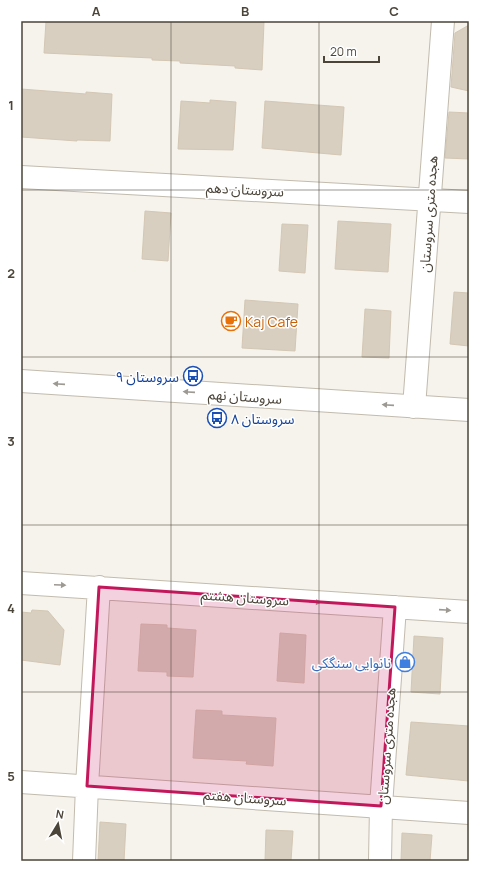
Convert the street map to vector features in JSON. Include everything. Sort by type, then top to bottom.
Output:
[{"type":"street","name":"هجده متری سروستان","points":[[414,407],[443,21]]},
{"type":"street","name":"سروستان دهم","points":[[21,177],[469,202]]},
{"type":"street","name":"سروستان نهم","points":[[21,381],[469,410]]},
{"type":"street","name":"سروستان هشتم","points":[[21,583],[469,612]]},
{"type":"street","points":[[84,861],[86,786],[98,587]]},
{"type":"street","name":"هجده متری سروستان","points":[[380,861],[381,806],[395,607]]},
{"type":"street","name":"سروستان هفتم","points":[[21,782],[469,813]]},
{"type":"highlighted area","points":[[99,587],[395,607],[381,806],[87,786]]},
{"type":"building","points":[[46,21],[264,22],[262,70],[235,68],[235,66],[180,63],[180,61],[152,60],[152,58],[44,53]]},
{"type":"building","points":[[469,25],[469,91],[451,87],[455,33]]},
{"type":"building","points":[[21,89],[86,94],[86,92],[112,94],[110,141],[77,141],[21,137]]},
{"type":"building","points":[[210,100],[236,102],[233,150],[178,149],[181,101],[210,103]]},
{"type":"building","points":[[265,101],[344,107],[341,155],[262,148]]},
{"type":"building","points":[[449,112],[469,113],[469,159],[445,158]]},
{"type":"building","points":[[145,211],[171,213],[168,261],[142,259]]},
{"type":"building","points":[[338,221],[391,224],[388,272],[335,269]]},
{"type":"building","points":[[282,224],[308,225],[305,273],[279,271]]},
{"type":"building","points":[[454,292],[469,293],[469,346],[450,344]]},
{"type":"building","points":[[245,300],[298,304],[295,351],[242,348]]},
{"type":"building","points":[[365,309],[391,311],[389,358],[362,357]]},
{"type":"building","points":[[32,610],[48,611],[64,630],[60,665],[21,660],[21,612],[31,613]]},
{"type":"building","points":[[141,624],[167,625],[167,628],[196,630],[193,677],[167,676],[167,672],[138,671]]},
{"type":"building","points":[[280,633],[306,635],[304,683],[277,681]]},
{"type":"building","points":[[414,636],[443,638],[440,694],[411,692]]},
{"type":"building","points":[[196,710],[222,711],[222,715],[276,718],[273,766],[246,764],[247,761],[193,758]]},
{"type":"building","points":[[411,722],[469,726],[469,781],[406,775]]},
{"type":"building","points":[[100,822],[126,824],[124,861],[98,861]]},
{"type":"building","points":[[266,830],[293,831],[291,861],[265,861]]},
{"type":"building","points":[[402,833],[432,835],[430,861],[401,861]]},
{"type":"place","name":"Kaj Cafe","points":[[231,321]]},
{"type":"place","name":"سروستان ٩","points":[[193,376]]},
{"type":"place","name":"سروستان ٨","points":[[217,418]]},
{"type":"place","name":"نانوایی سنگکی","points":[[405,662]]}]
